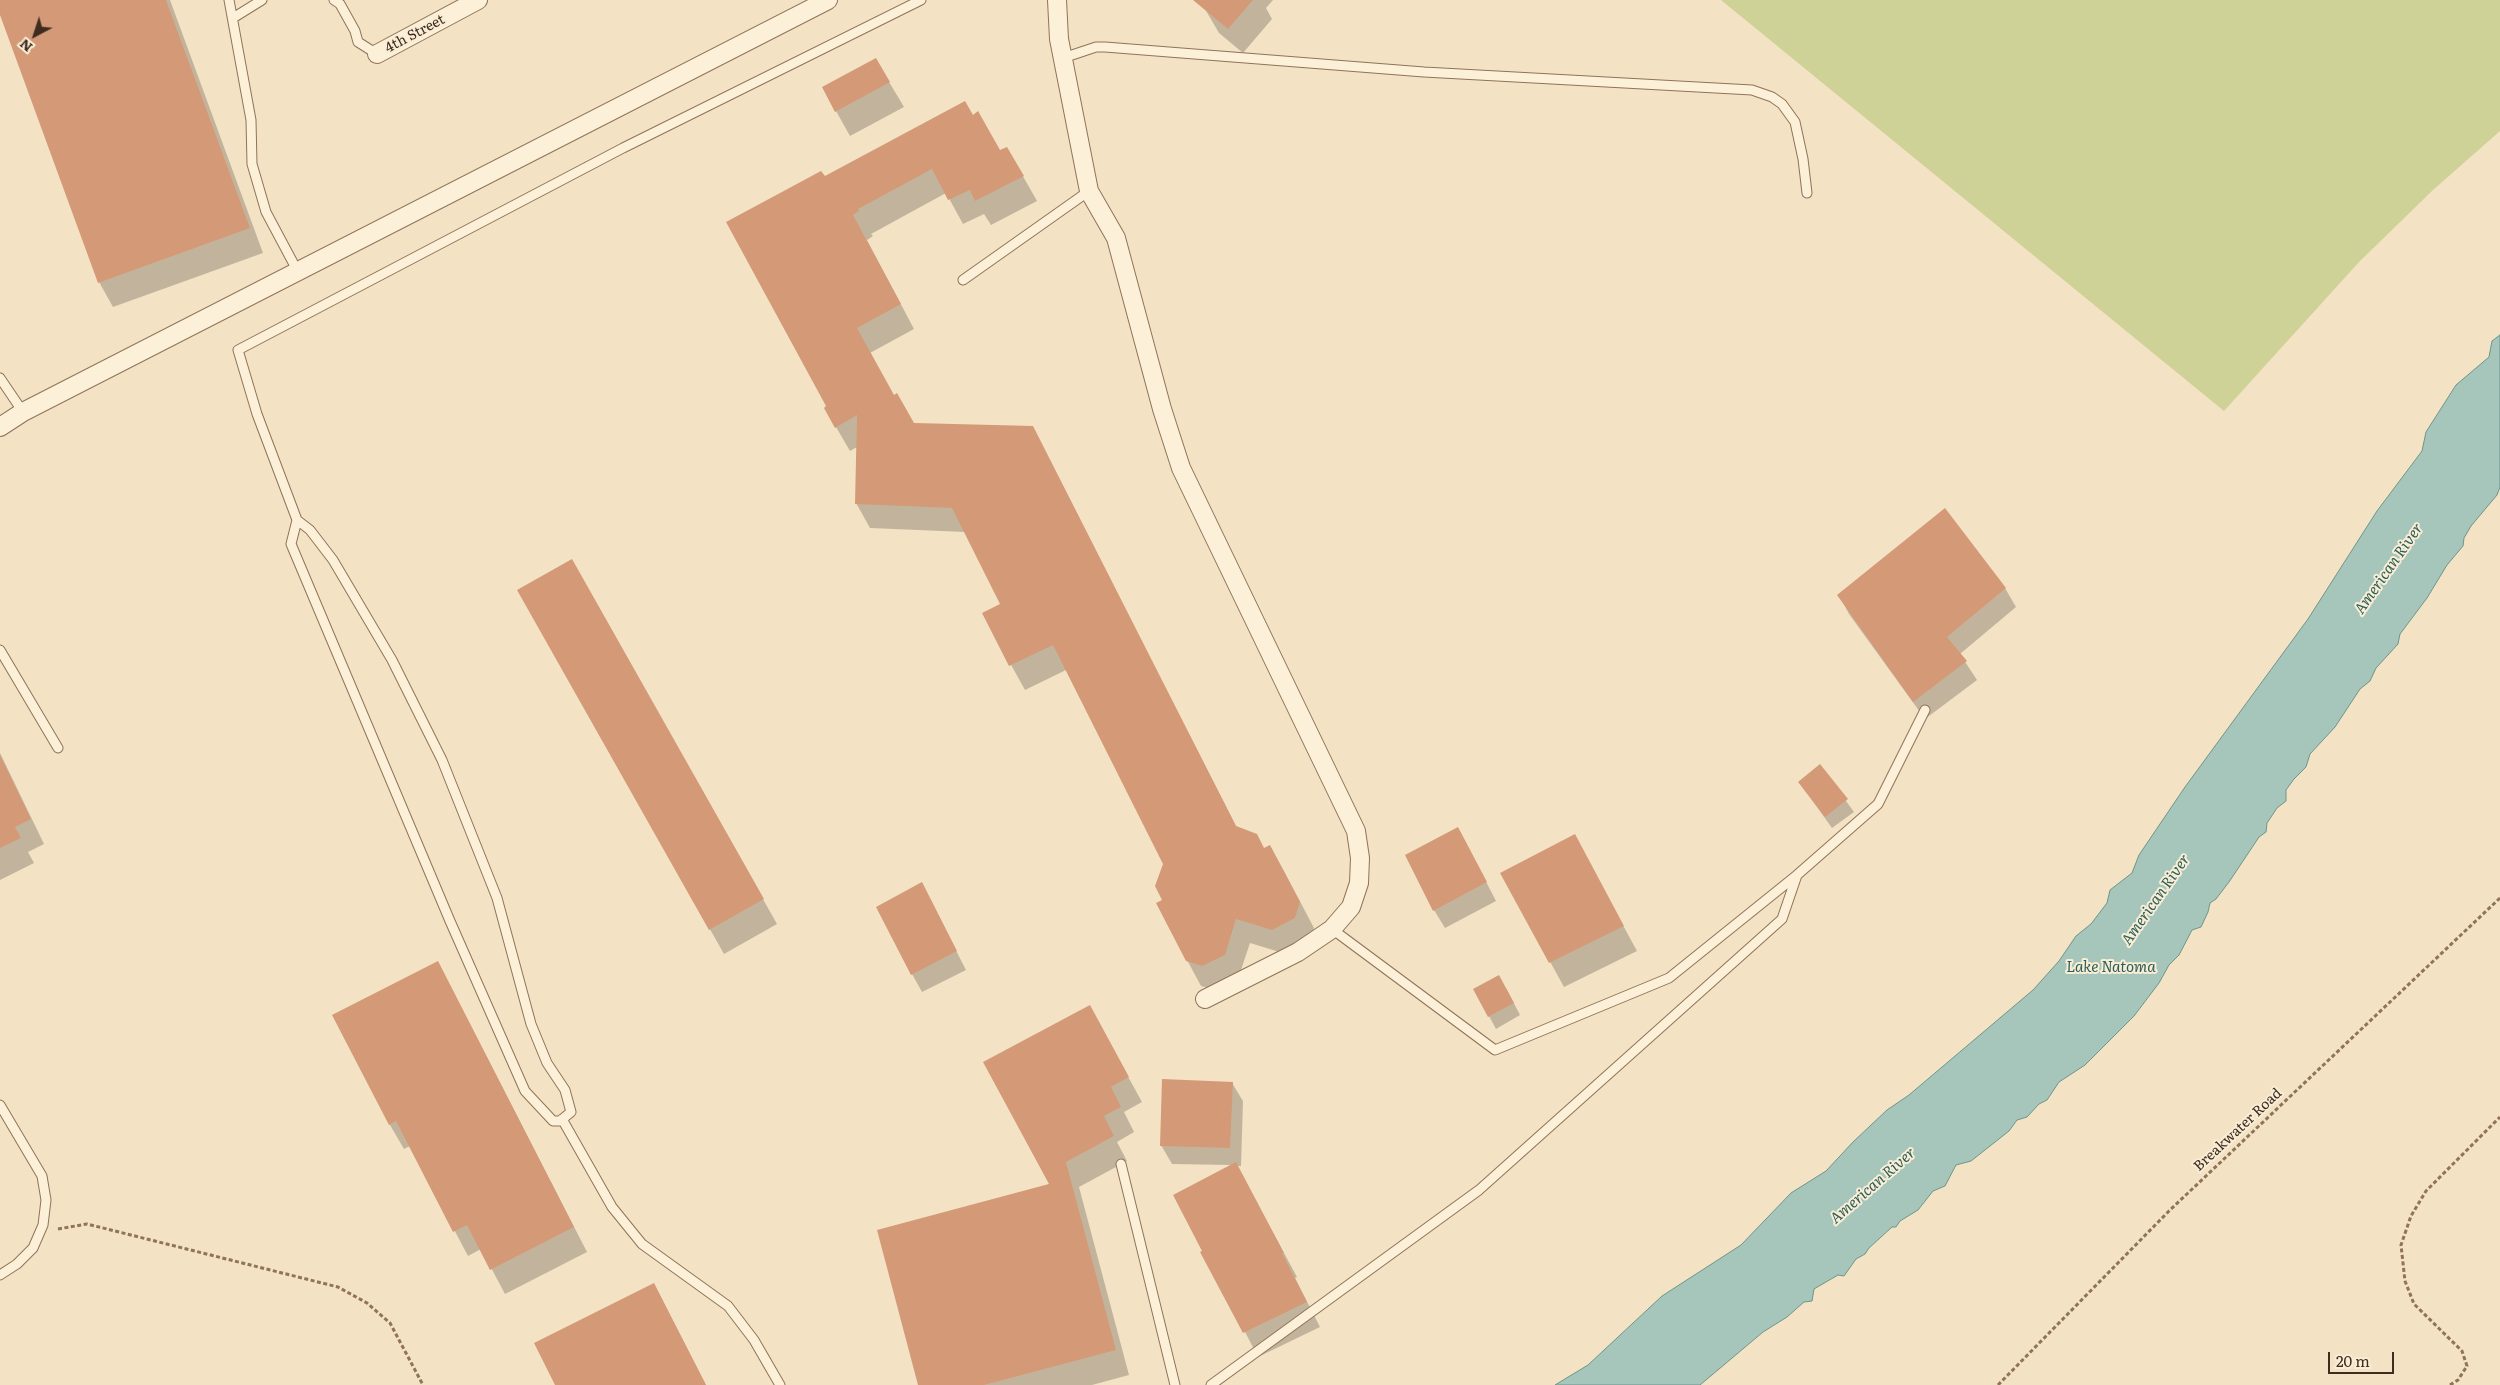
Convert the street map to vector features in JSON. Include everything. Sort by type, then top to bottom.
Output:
[{"type":"street","name":"4th Street","points":[[377,54],[478,0]]},
{"type":"street","points":[[0,427],[23,412],[826,0]]},
{"type":"street","points":[[1056,0],[1063,58],[1089,191],[1116,238],[1162,409],[1181,468],[1356,831],[1360,858],[1359,883],[1351,907],[1332,929],[1298,952],[1205,999]]},
{"type":"lane","points":[[229,0],[251,120],[252,164],[266,212],[298,272]]},
{"type":"lane","points":[[232,18],[262,0]]},
{"type":"lane","points":[[334,0],[340,4],[355,31],[358,42],[377,54]]},
{"type":"lane","points":[[297,520],[291,544],[450,921],[525,1091],[552,1121],[562,1119],[571,1112],[565,1090],[547,1063],[531,1024],[497,898],[442,760],[392,660],[338,568],[310,530],[297,520],[256,414],[238,350],[623,148],[921,0]]},
{"type":"lane","points":[[1063,58],[1096,47],[1105,47],[1424,72],[1752,90],[1772,97],[1782,104],[1795,122],[1804,159],[1807,193]]},
{"type":"lane","points":[[963,280],[1089,191]]},
{"type":"lane","points":[[0,378],[23,412]]},
{"type":"lane","points":[[0,650],[58,748]]},
{"type":"lane","points":[[1332,929],[1495,1050],[1668,978],[1797,875],[1878,804],[1925,710]]},
{"type":"lane","points":[[1211,1385],[1479,1190],[1782,919],[1797,875]]},
{"type":"lane","points":[[0,1105],[42,1176],[46,1200],[43,1225],[32,1248],[17,1264],[0,1275]]},
{"type":"lane","points":[[562,1119],[612,1207],[642,1244],[728,1306],[754,1340],[780,1385]]},
{"type":"lane","points":[[1121,1164],[1175,1385]]},
{"type":"path","name":"Breakwater Road","points":[[1998,1385],[2170,1210],[2500,898]]},
{"type":"path","points":[[2450,1385],[2458,1380],[2466,1366],[2462,1351],[2414,1304],[2405,1280],[2401,1245],[2411,1216],[2426,1191],[2500,1117]]},
{"type":"path","points":[[38,1235],[70,1225],[87,1224],[338,1287],[367,1303],[390,1323],[423,1385]]},
{"type":"green space","points":[[1721,0],[2500,0],[2500,131],[2433,190],[2359,262],[2224,411]]},
{"type":"water","name":"Lake Natoma","points":[[2500,335],[2500,487],[2497,495],[2471,526],[2464,538],[2463,546],[2447,565],[2427,598],[2400,634],[2398,644],[2376,668],[2370,681],[2360,689],[2335,727],[2310,754],[2306,767],[2286,790],[2286,801],[2277,808],[2267,823],[2266,832],[2259,837],[2229,882],[2216,899],[2210,903],[2201,927],[2192,930],[2179,955],[2169,965],[2159,983],[2134,1016],[2085,1065],[2059,1082],[2047,1100],[2039,1104],[2027,1117],[2017,1120],[2009,1131],[1971,1161],[1956,1165],[1945,1186],[1933,1191],[1918,1210],[1900,1221],[1896,1227],[1892,1227],[1865,1254],[1856,1259],[1844,1276],[1838,1275],[1814,1289],[1812,1301],[1804,1302],[1787,1317],[1763,1332],[1700,1385],[1555,1385],[1588,1365],[1662,1296],[1741,1245],[1791,1193],[1826,1171],[1887,1110],[1909,1095],[2033,990],[2059,961],[2076,936],[2091,924],[2107,903],[2110,890],[2132,873],[2139,855],[2185,787],[2308,619],[2377,511],[2422,451],[2426,432],[2456,385],[2489,357],[2492,341]]},
{"type":"building","points":[[0,0],[166,0],[250,228],[98,283],[0,15]]},
{"type":"building","points":[[1193,0],[1253,0],[1228,29]]},
{"type":"building","points":[[876,58],[890,82],[835,112],[822,87]]},
{"type":"building","points":[[965,101],[973,115],[978,111],[1000,150],[1007,147],[1024,176],[975,201],[970,190],[948,200],[932,169],[858,209],[859,211],[853,215],[901,304],[857,328],[894,395],[897,393],[914,423],[1033,426],[1236,826],[1257,834],[1264,848],[1270,845],[1300,902],[1295,918],[1272,930],[1236,919],[1225,955],[1202,966],[1186,961],[1156,903],[1162,900],[1155,886],[1163,864],[1053,645],[1009,666],[982,613],[1000,604],[952,508],[855,504],[857,415],[835,428],[824,408],[826,406],[726,222],[821,171],[825,176]]},
{"type":"building","points":[[1945,508],[2006,588],[1947,637],[1967,661],[1913,702],[1837,595]]},
{"type":"building","points":[[572,559],[764,899],[709,930],[517,590]]},
{"type":"building","points":[[0,755],[31,819],[15,827],[21,838],[0,848]]},
{"type":"building","points":[[1820,764],[1848,799],[1825,817],[1798,782]]},
{"type":"building","points":[[1458,827],[1487,882],[1433,911],[1405,855]]},
{"type":"building","points":[[1575,834],[1624,926],[1549,963],[1500,873]]},
{"type":"building","points":[[922,882],[957,951],[911,975],[876,907]]},
{"type":"building","points":[[438,961],[574,1227],[490,1270],[467,1225],[453,1232],[396,1121],[389,1125],[332,1015]]},
{"type":"building","points":[[1499,975],[1514,1003],[1488,1017],[1473,989]]},
{"type":"building","points":[[1090,1005],[1129,1077],[1111,1087],[1121,1107],[1104,1116],[1114,1136],[1066,1162],[1116,1350],[984,1385],[918,1385],[877,1230],[1049,1184],[983,1062]]},
{"type":"building","points":[[1162,1079],[1233,1082],[1230,1148],[1160,1146]]},
{"type":"building","points":[[1236,1162],[1284,1253],[1282,1253],[1307,1302],[1243,1333],[1200,1252],[1202,1251],[1173,1195]]},
{"type":"building","points":[[654,1283],[706,1385],[555,1385],[534,1343]]},
{"type":"water label","name":"American River","points":[[2389,569]]},
{"type":"water label","name":"American River","points":[[2156,900]]},
{"type":"water label","name":"American River","points":[[1873,1186]]}]
